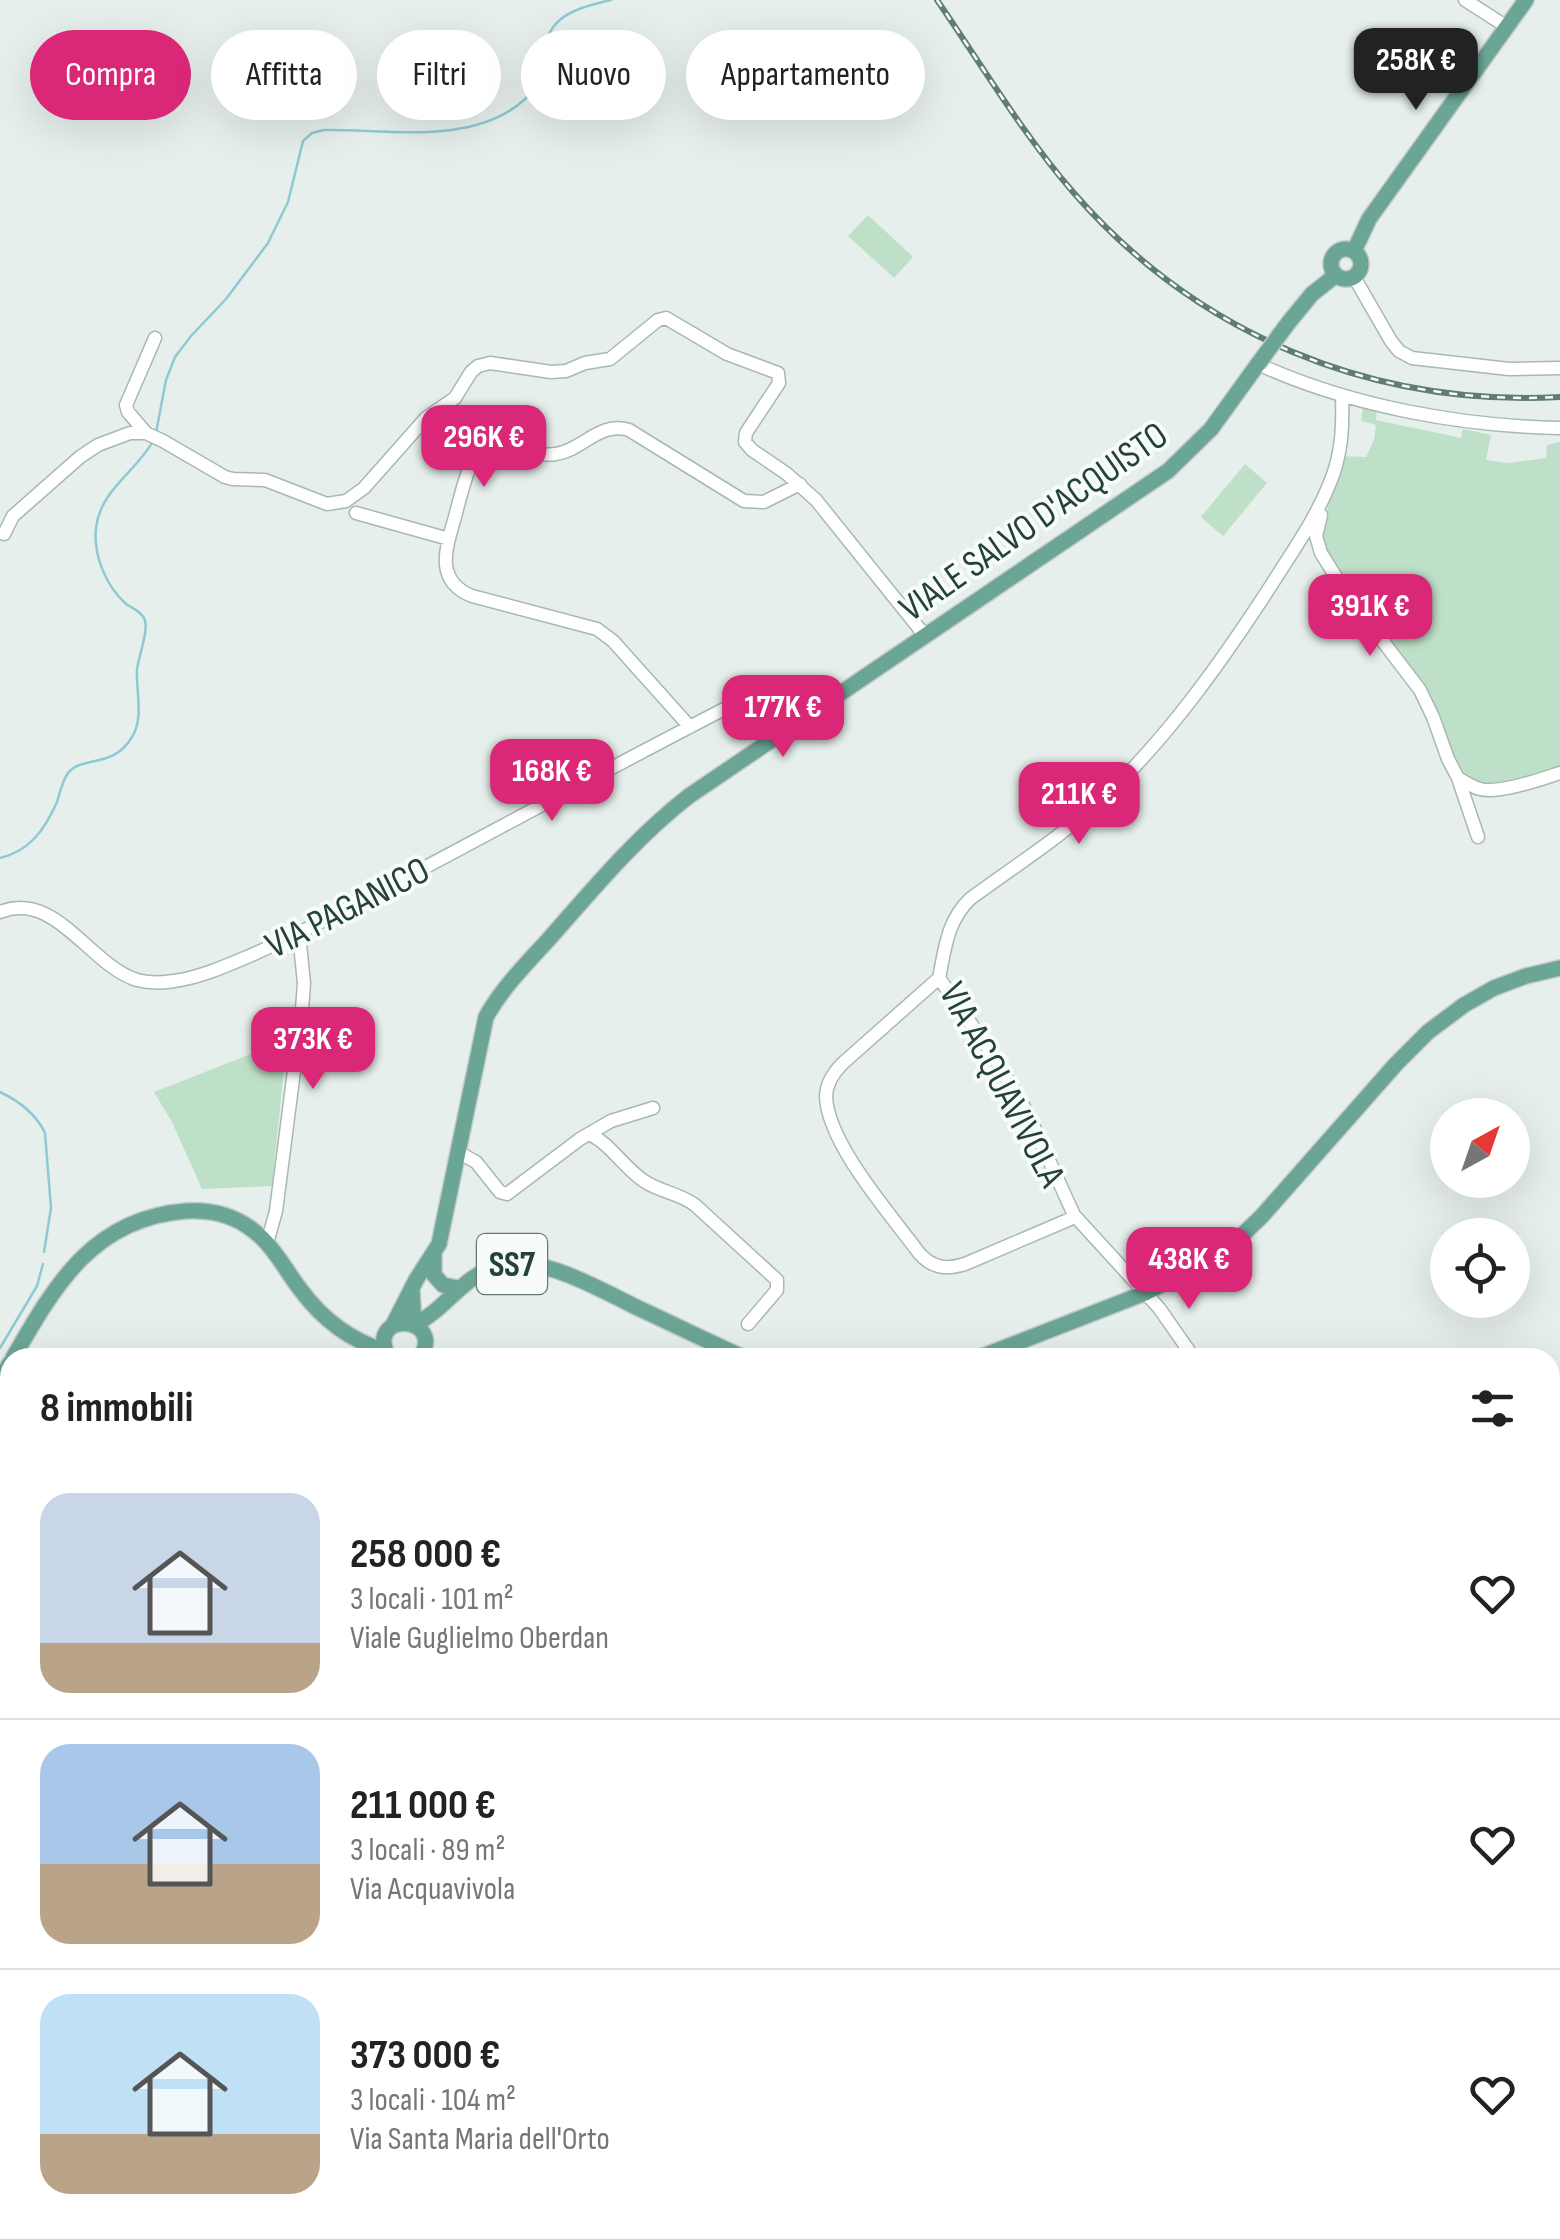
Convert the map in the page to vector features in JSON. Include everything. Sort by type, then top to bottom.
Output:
[{"type":"main road","points":[[1354,251],[1368,218],[1526,0]]},
{"type":"main road","points":[[1342,249],[1354,251],[1362,265],[1354,277],[1336,275],[1331,264],[1334,255],[1342,249]]},
{"type":"main road","name":"VIALE SALVO D'ACQUISTO","points":[[385,1348],[391,1328],[420,1272],[434,1254],[443,1230],[483,1027],[502,994],[607,872],[701,788],[1180,461],[1211,429],[1312,294],[1336,275]]},
{"type":"main road","points":[[1015,1348],[1202,1265],[1238,1239],[1401,1059],[1439,1023],[1494,988],[1560,968]]},
{"type":"main road","points":[[19,1348],[77,1262],[101,1240],[126,1226],[169,1213],[213,1212],[239,1220],[267,1243],[310,1301],[344,1332],[374,1348]]},
{"type":"main road","points":[[434,1254],[434,1276],[442,1284],[458,1288]]},
{"type":"main road","name":"SS7","points":[[424,1348],[458,1288],[474,1276],[503,1265],[539,1266],[576,1278],[723,1348]]},
{"type":"main road","points":[[412,1289],[414,1324]]},
{"type":"main road","name":"SS7","points":[[414,1324],[445,1305]]},
{"type":"main road","name":"SS7","points":[[391,1328],[400,1322],[414,1324],[424,1335],[423,1348]]},
{"type":"main road","points":[[344,1332],[370,1335],[391,1328]]},
{"type":"street","points":[[1465,0],[1507,27]]},
{"type":"street","points":[[1354,277],[1391,342],[1412,358],[1508,369],[1560,368]]},
{"type":"street","points":[[4,534],[13,516],[86,452],[137,432],[166,442],[229,478],[265,480],[323,503],[340,503],[360,491],[423,421],[455,398],[478,366],[490,362],[566,371],[610,359],[658,320],[666,318],[728,354],[778,374],[779,383],[746,434],[745,442],[800,484],[926,637]]},
{"type":"street","points":[[146,433],[126,405],[155,338]]},
{"type":"street","points":[[1258,364],[1342,396],[1486,423],[1560,428]]},
{"type":"street","name":"VIA ACQUAVIVOLA","points":[[1187,1348],[1146,1293],[1075,1217],[1023,1105],[940,978],[949,930],[958,912],[1089,811],[1142,758],[1230,648],[1304,534],[1330,484],[1342,437],[1342,396]]},
{"type":"street","points":[[690,728],[613,641],[597,629],[472,596],[457,588],[446,565],[466,476],[472,463],[490,450],[556,454],[610,428],[626,429],[748,502],[766,501],[800,484]]},
{"type":"street","points":[[1330,484],[1316,533],[1319,550],[1350,599],[1417,685],[1458,778],[1478,838]]},
{"type":"street","points":[[356,513],[449,540]]},
{"type":"street","name":"VIA PAGANICO","points":[[0,912],[20,906],[39,912],[118,971],[136,980],[175,981],[205,973],[298,934],[734,704],[751,700],[804,719]]},
{"type":"street","points":[[1458,778],[1486,790],[1560,772]]},
{"type":"street","points":[[267,1243],[276,1211],[302,1008],[304,982],[298,934]]},
{"type":"street","points":[[940,978],[830,1078],[827,1101],[843,1146],[919,1253],[936,1266],[965,1264],[1075,1217]]},
{"type":"street","points":[[458,1152],[476,1162],[506,1198],[571,1145],[610,1122],[653,1108]]},
{"type":"street","points":[[589,1134],[643,1181],[689,1200],[777,1280],[776,1292],[748,1324]]},
{"type":"green space","points":[[868,215],[913,257],[894,278],[848,236]]},
{"type":"green space","points":[[1363,407],[1377,409],[1376,420],[1461,438],[1463,429],[1491,435],[1486,460],[1508,463],[1546,458],[1547,445],[1560,442],[1560,768],[1483,785],[1462,773],[1449,757],[1425,687],[1345,586],[1320,541],[1340,456],[1366,457],[1374,440],[1376,425],[1361,421]]},
{"type":"green space","points":[[1245,464],[1267,483],[1223,536],[1201,517]]},
{"type":"green space","points":[[287,1040],[272,1186],[202,1189],[154,1092]]},
{"type":"waterway","points":[[156,433],[166,380],[175,357],[268,243],[288,202],[303,141],[324,130],[455,129],[503,114],[524,100],[538,80],[553,27],[572,12],[611,0]]},
{"type":"waterway","points":[[0,858],[20,850],[42,830],[68,773],[82,764],[116,754],[136,730],[137,670],[145,623],[107,579],[99,559],[96,528],[111,492],[153,441]]},
{"type":"waterway","points":[[0,1092],[26,1109],[45,1133],[51,1208],[44,1252]]},
{"type":"waterway","points":[[0,1348],[37,1286],[43,1264]]},
{"type":"railway","points":[[937,0],[1019,122],[1073,192],[1122,242],[1175,286],[1232,322],[1292,352],[1356,374],[1422,389],[1490,397],[1560,397]]}]
